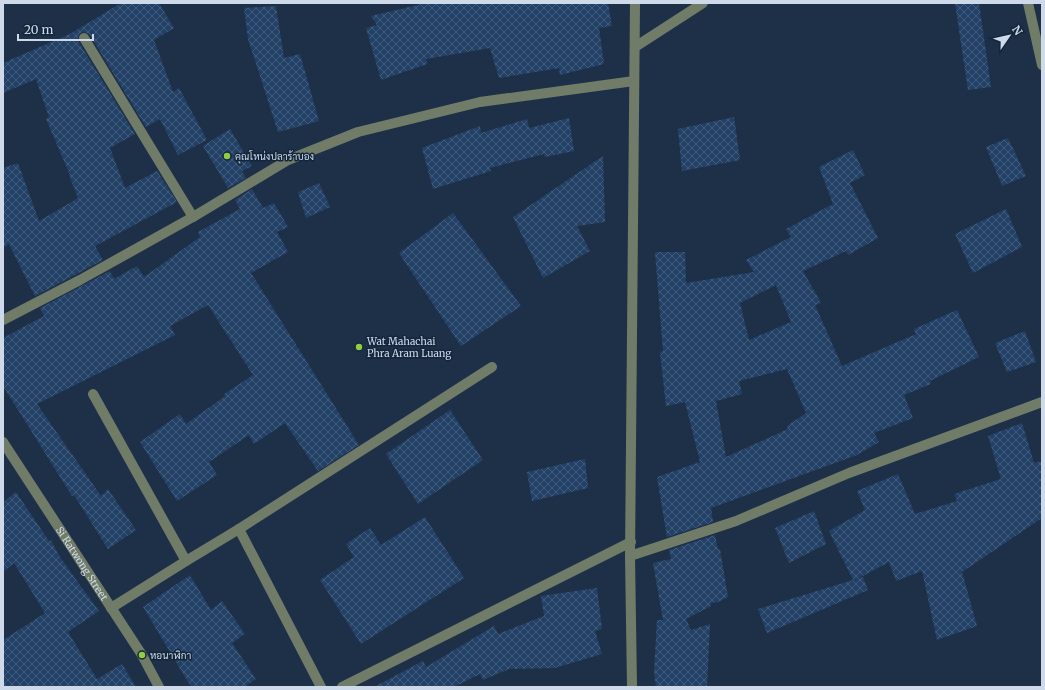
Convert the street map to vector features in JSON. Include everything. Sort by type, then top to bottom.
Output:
[{"type":"street","points":[[632,687],[630,556],[635,3]]},
{"type":"street","points":[[635,47],[703,3]]},
{"type":"street","points":[[1028,3],[1042,65]]},
{"type":"street","points":[[84,38],[193,217]]},
{"type":"street","points":[[3,320],[80,280],[193,217],[288,160],[363,130],[480,102],[634,81]]},
{"type":"street","points":[[111,608],[239,529],[492,367]]},
{"type":"street","points":[[93,394],[186,561]]},
{"type":"street","points":[[630,556],[736,521],[849,473],[1042,402]]},
{"type":"street","name":"Si Ratwong Street","points":[[3,442],[142,655],[159,687]]},
{"type":"street","points":[[239,529],[321,687]]},
{"type":"street","points":[[342,687],[631,542]]},
{"type":"building","points":[[121,3],[159,3],[174,28],[154,40],[173,92],[179,88],[207,140],[178,155],[160,119],[146,127],[90,35],[84,32],[80,33],[78,41],[135,134],[110,148],[125,188],[157,171],[177,202],[95,246],[103,260],[35,296],[9,244],[3,247],[3,168],[18,163],[39,221],[78,198],[70,175],[46,119],[49,117],[36,79],[3,93],[3,63],[70,34]]},
{"type":"building","points":[[426,3],[608,3],[612,26],[599,28],[604,64],[560,75],[559,68],[499,78],[490,48],[426,59],[427,64],[381,80],[366,28],[377,25],[371,16]]},
{"type":"building","points":[[955,3],[979,3],[991,87],[968,90]]},
{"type":"building","points":[[276,6],[284,58],[300,54],[319,121],[278,132],[248,39],[244,8]]},
{"type":"building","points":[[734,117],[740,160],[682,171],[678,129]]},
{"type":"building","points":[[569,118],[574,151],[545,157],[544,154],[490,168],[491,171],[433,189],[422,148],[480,126],[481,133],[527,119],[529,128]]},
{"type":"building","name":"คุณโหน่งปลาร้าบอง","points":[[230,129],[252,166],[242,171],[246,178],[228,188],[203,146]]},
{"type":"building","points":[[1008,138],[1026,176],[1002,186],[986,147]]},
{"type":"building","points":[[853,150],[865,175],[850,183],[878,238],[848,255],[846,251],[803,271],[821,303],[815,305],[842,366],[916,334],[914,329],[957,310],[979,357],[930,381],[931,384],[904,395],[913,418],[874,433],[879,442],[857,455],[711,508],[713,522],[667,537],[657,477],[700,462],[685,402],[666,406],[660,352],[663,351],[655,252],[685,252],[686,283],[754,272],[746,260],[791,237],[786,229],[833,204],[819,167]],"holes":[[[776,285],[791,322],[749,340],[740,303]],[[787,369],[806,413],[787,426],[788,429],[726,457],[716,401],[742,394],[739,381]]]},
{"type":"building","points":[[603,156],[605,222],[577,226],[590,251],[543,278],[513,217]]},
{"type":"building","points":[[319,183],[330,207],[306,218],[298,192]]},
{"type":"building","points":[[252,189],[263,208],[274,203],[288,227],[277,232],[288,252],[251,273],[359,445],[318,471],[285,423],[254,444],[249,435],[209,462],[217,475],[177,501],[140,442],[180,414],[186,424],[225,396],[224,394],[253,375],[208,305],[170,326],[175,335],[37,404],[101,496],[108,489],[136,530],[108,549],[74,495],[72,496],[3,386],[3,338],[44,316],[40,308],[110,271],[114,279],[137,266],[144,277],[200,237],[198,232],[240,209],[235,200]]},
{"type":"building","points":[[1006,209],[1022,247],[973,273],[955,234]]},
{"type":"building","points":[[453,213],[521,306],[461,346],[399,253]]},
{"type":"building","points":[[1025,331],[1036,362],[1007,372],[995,343]]},
{"type":"building","points":[[450,410],[483,460],[418,504],[386,454]]},
{"type":"building","points":[[1022,423],[1034,463],[1042,461],[1042,518],[962,572],[977,626],[937,640],[922,571],[896,581],[889,562],[857,579],[863,577],[868,590],[767,633],[758,609],[853,580],[829,531],[865,510],[857,491],[898,474],[915,514],[957,501],[954,494],[1001,479],[988,436]]},
{"type":"building","points":[[585,459],[588,488],[532,501],[527,472]]},
{"type":"building","points":[[16,492],[49,541],[51,540],[58,554],[99,611],[68,632],[97,679],[122,664],[136,687],[3,687],[3,640],[45,613],[14,563],[3,572],[3,502]]},
{"type":"building","points":[[814,511],[826,544],[789,563],[775,528]]},
{"type":"building","points":[[425,517],[464,578],[361,644],[320,580],[354,557],[346,544],[370,528],[381,545]]},
{"type":"building","points":[[715,535],[718,549],[720,549],[728,597],[718,602],[711,603],[711,606],[686,619],[691,630],[710,624],[707,687],[656,687],[654,672],[657,620],[663,620],[653,563],[671,559],[669,550]]},
{"type":"building","points":[[190,575],[211,610],[222,601],[245,634],[232,643],[256,679],[244,687],[191,687],[143,607]]},
{"type":"building","points":[[597,588],[602,629],[595,631],[602,654],[555,668],[509,669],[483,680],[480,674],[454,687],[374,687],[423,661],[426,667],[494,626],[498,634],[544,616],[541,596]]},
{"type":"place","name":"คุณโหน่งปลาร้าบอง","points":[[227,156]]},
{"type":"place","name":"Wat Mahachai Phra Aram Luang","points":[[359,347]]},
{"type":"place","name":"หอนาฬิกา","points":[[142,655]]}]
